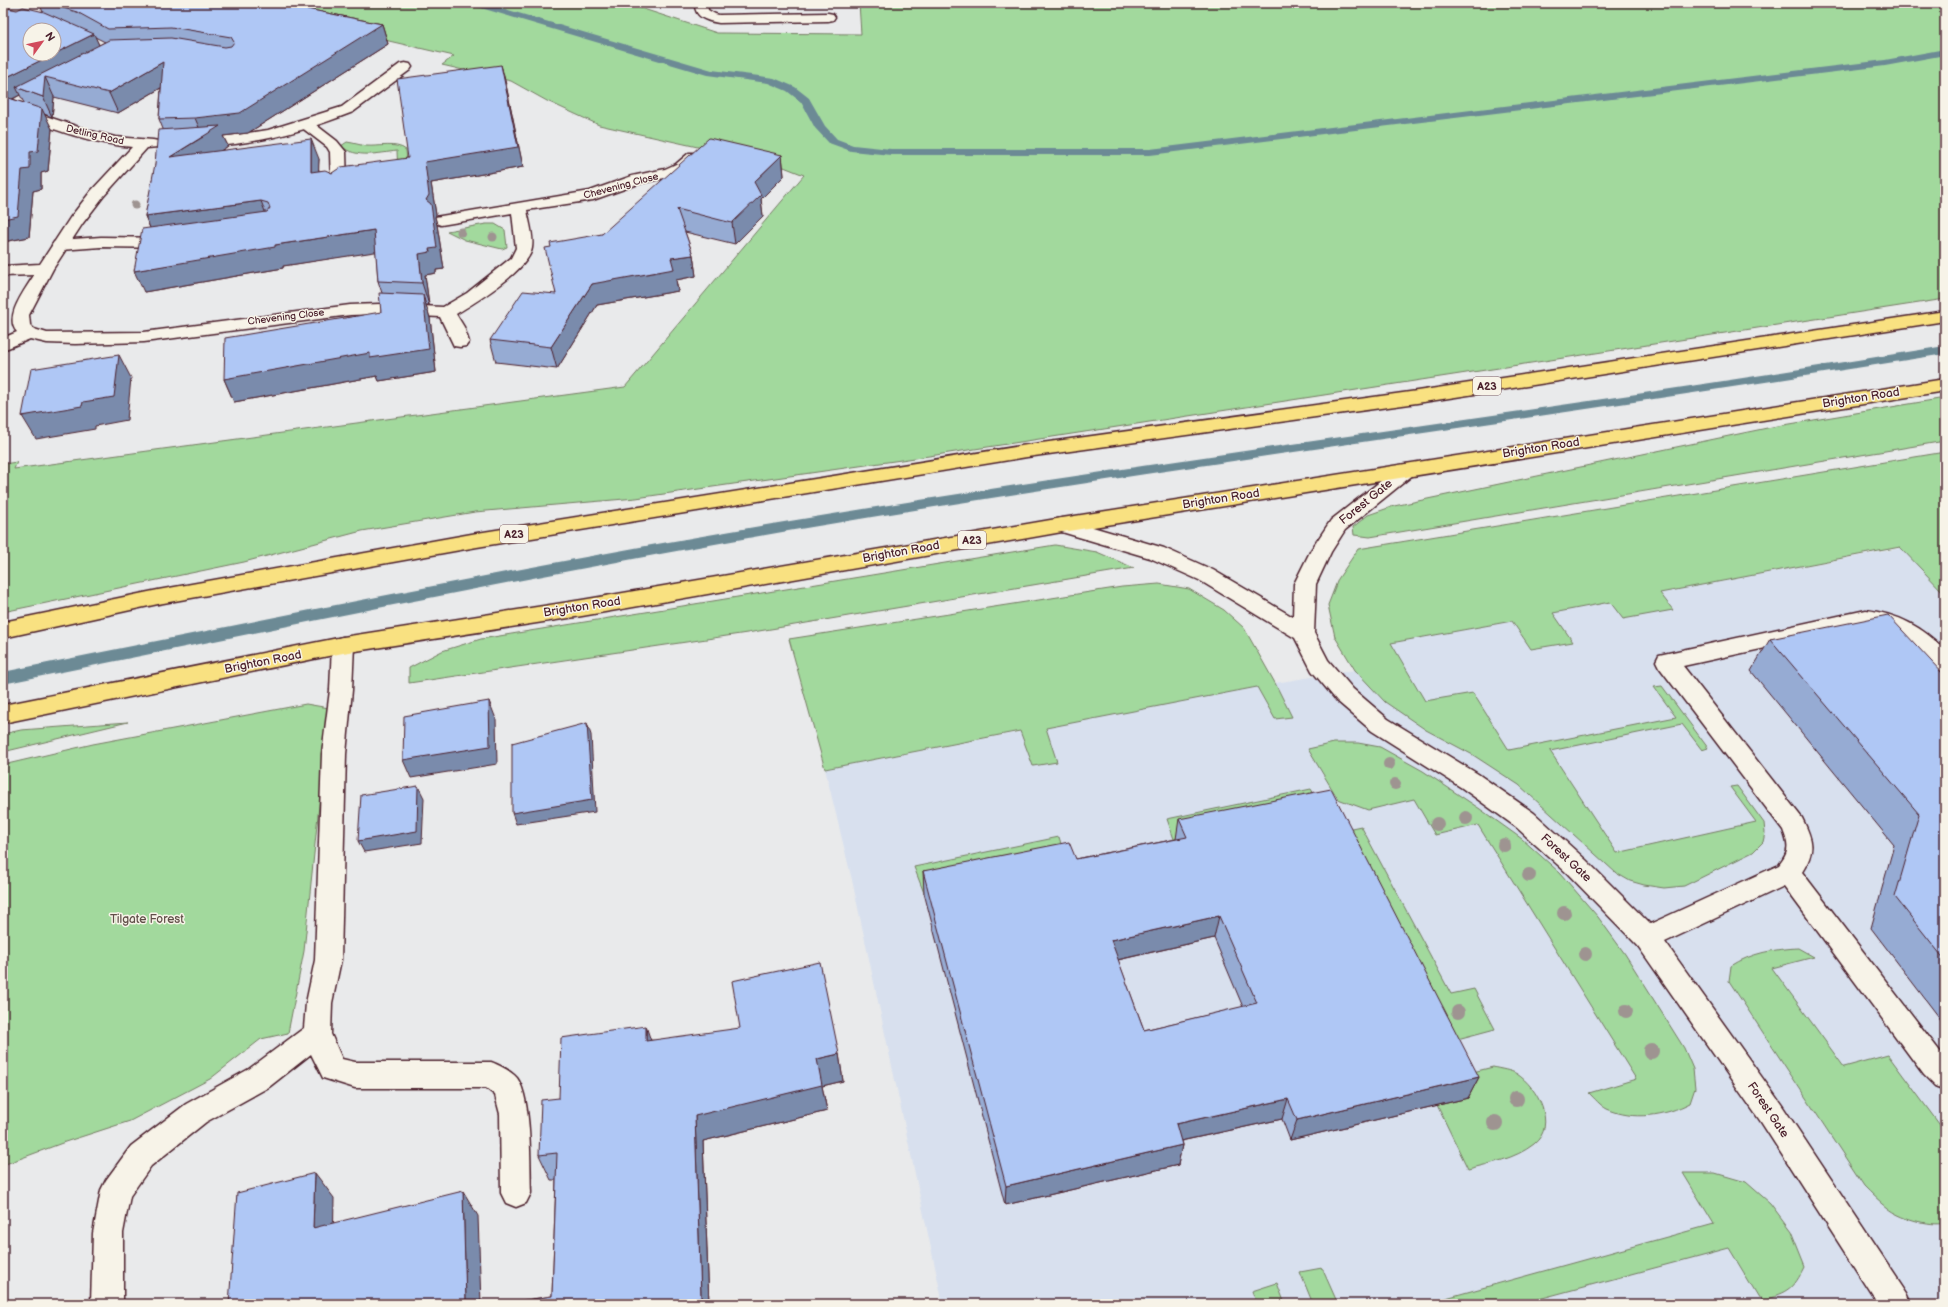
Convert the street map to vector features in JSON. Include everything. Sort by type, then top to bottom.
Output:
[{"type":"main road","name":"A23","points":[[3,630],[158,597],[477,540],[1027,451],[1417,397],[1945,316]]},
{"type":"main road","name":"Brighton Road","points":[[3,714],[343,646],[582,608],[1062,524],[1945,384]]},
{"type":"street","points":[[701,3],[701,11],[704,15],[719,19],[828,16]]},
{"type":"street","points":[[182,143],[240,139],[268,134],[306,124],[348,109],[405,67]]},
{"type":"street","name":"Detling Road","points":[[11,109],[87,135],[115,141],[143,144],[167,144]]},
{"type":"street","points":[[306,124],[332,144],[338,152],[339,187]]},
{"type":"street","points":[[3,345],[28,333],[21,326],[20,315],[45,269],[76,221],[143,144]]},
{"type":"street","name":"Chevening Close","points":[[441,220],[593,195],[637,180],[669,173],[681,167],[698,152]]},
{"type":"street","points":[[460,342],[455,327],[446,312],[473,297],[498,278],[518,260],[524,248],[519,207]]},
{"type":"street","points":[[60,245],[101,242],[159,244],[186,240]]},
{"type":"street","points":[[3,271],[45,269]]},
{"type":"street","name":"Chevening Close","points":[[28,333],[54,339],[144,337],[350,310],[380,309],[446,312]]},
{"type":"street","name":"Forest Gate","points":[[1407,470],[1338,525],[1321,550],[1305,584],[1303,633],[1320,665],[1345,695],[1380,725],[1470,781],[1525,820],[1577,867],[1647,938],[1771,1113],[1896,1304]]},
{"type":"street","points":[[1062,524],[1157,553],[1206,575],[1303,633]]},
{"type":"street","points":[[1647,938],[1788,872],[1799,859],[1801,844],[1793,825],[1667,661],[1866,618],[1884,619],[1903,627],[1925,643],[1945,664]]},
{"type":"street","points":[[343,646],[341,690],[334,754],[328,960],[319,1003],[317,1034],[333,1069],[355,1075],[491,1074],[506,1087],[514,1114],[516,1193]]},
{"type":"street","points":[[1788,872],[1934,1066],[1945,1077]]},
{"type":"street","points":[[107,1304],[108,1234],[116,1190],[141,1156],[196,1113],[259,1078],[317,1034]]},
{"type":"shaded area","points":[[1912,546],[1945,579],[1945,1304],[943,1304],[852,880],[825,769],[1275,683],[1355,670],[1391,643],[1512,621],[1532,649],[1573,642],[1552,613],[1610,602],[1673,610],[1660,593]]},
{"type":"green space","points":[[277,3],[625,3],[717,33],[861,34],[859,3],[1945,3],[1945,299],[936,455],[636,498],[475,512],[362,531],[244,562],[3,612],[3,464],[17,462],[14,469],[625,387],[804,175],[751,154],[747,158],[599,125],[547,101],[511,81],[442,65],[454,56],[328,27]]},
{"type":"green space","points":[[347,142],[366,146],[392,145],[406,150],[408,175],[398,176],[397,151],[375,154],[354,153],[341,146]]},
{"type":"green space","points":[[486,224],[495,224],[505,230],[507,247],[502,249],[465,240],[447,231]]},
{"type":"green space","points":[[1945,398],[1945,441],[1370,537],[1354,535],[1353,527],[1368,515],[1394,506],[1772,427]]},
{"type":"green space","points":[[1945,452],[1945,577],[1943,577],[1945,579],[1945,594],[1900,547],[1660,593],[1673,610],[1623,619],[1610,602],[1553,613],[1573,642],[1531,649],[1512,621],[1391,643],[1425,701],[1473,693],[1509,750],[1676,717],[1654,687],[1662,686],[1708,748],[1702,750],[1682,724],[1550,751],[1617,853],[1756,822],[1730,787],[1737,786],[1764,823],[1765,833],[1763,842],[1753,852],[1684,886],[1664,888],[1644,885],[1630,881],[1616,873],[1519,785],[1473,755],[1426,730],[1385,702],[1355,670],[1335,637],[1328,605],[1338,579],[1358,549]]},
{"type":"green space","points":[[1055,545],[1097,552],[1134,568],[747,633],[409,683],[409,668],[442,651],[481,639]]},
{"type":"green space","points":[[1159,584],[1189,589],[1224,610],[1244,628],[1292,717],[1275,719],[1257,687],[1046,728],[1057,762],[1033,766],[1020,731],[825,769],[789,639],[1122,587]]},
{"type":"green space","name":"Tilgate Forest","points":[[306,704],[329,708],[304,951],[288,1033],[261,1039],[210,1079],[130,1121],[65,1142],[3,1165],[3,765],[93,744]]},
{"type":"green space","points":[[128,722],[3,752],[3,734],[21,730]]},
{"type":"green space","points":[[1334,743],[1358,743],[1380,747],[1423,771],[1522,839],[1560,873],[1598,917],[1625,954],[1684,1048],[1693,1069],[1695,1088],[1690,1103],[1660,1114],[1639,1116],[1628,1115],[1607,1109],[1589,1093],[1636,1079],[1478,825],[1435,835],[1414,799],[1368,810],[1338,799],[1308,749]]},
{"type":"green space","points":[[1311,789],[1325,812],[1175,842],[1167,819]]},
{"type":"green space","points":[[1361,826],[1451,994],[1474,989],[1495,1029],[1450,1041],[1342,830]]},
{"type":"green space","points":[[1059,837],[1067,864],[924,893],[914,867]]},
{"type":"green space","points":[[1798,948],[1814,957],[1772,968],[1844,1067],[1888,1055],[1945,1132],[1945,1223],[1931,1224],[1907,1218],[1892,1211],[1864,1186],[1729,981],[1731,966],[1747,958],[1763,952]]},
{"type":"green space","points":[[1493,1067],[1517,1074],[1531,1088],[1542,1107],[1544,1127],[1541,1136],[1527,1149],[1511,1157],[1468,1169],[1437,1105],[1457,1076]]},
{"type":"green space","points":[[1683,1173],[1715,1173],[1746,1182],[1770,1203],[1791,1231],[1805,1266],[1793,1286],[1783,1294],[1761,1301],[1729,1248],[1520,1304],[1424,1304],[1714,1224]]},
{"type":"green space","points":[[1322,1268],[1338,1304],[1313,1304],[1300,1272]]},
{"type":"green space","points":[[1277,1283],[1285,1304],[1257,1304],[1252,1291]]},
{"type":"building","points":[[46,3],[277,3],[382,24],[240,113],[195,118],[159,119],[163,62],[109,93],[45,77],[43,97],[16,87],[109,40],[171,38],[225,47],[231,46],[234,42],[231,37],[171,27],[108,29],[77,12]]},
{"type":"building","points":[[3,7],[17,10],[23,7],[44,12],[94,34],[62,50],[62,22],[22,22],[22,62],[38,62],[3,79]]},
{"type":"building","points":[[501,65],[518,147],[425,162],[429,195],[426,200],[431,204],[437,248],[429,249],[430,252],[419,254],[422,283],[378,281],[374,230],[275,245],[275,247],[134,271],[142,229],[267,212],[270,208],[268,203],[261,201],[145,216],[155,164],[158,130],[220,126],[170,157],[311,139],[311,172],[325,170],[332,173],[341,167],[408,158],[397,79]]},
{"type":"building","points":[[9,98],[42,109],[38,151],[30,152],[30,169],[22,170],[18,216],[3,219],[3,100]]},
{"type":"building","points":[[709,138],[782,155],[754,182],[761,195],[732,223],[677,209],[693,255],[671,258],[674,269],[592,284],[551,347],[490,340],[523,291],[556,294],[545,248],[551,247],[550,243],[602,234]]},
{"type":"building","points":[[379,293],[423,295],[429,349],[370,358],[370,353],[224,379],[225,338],[381,312]]},
{"type":"building","points":[[119,355],[114,397],[83,402],[82,406],[22,416],[31,369]]},
{"type":"building","points":[[1888,615],[1945,676],[1945,960],[1895,897],[1919,814],[1770,639]]},
{"type":"building","points":[[489,701],[490,746],[403,760],[404,716]]},
{"type":"building","points":[[587,723],[592,800],[512,813],[512,743]]},
{"type":"building","points":[[418,786],[417,831],[358,841],[361,795]]},
{"type":"building","points":[[1331,789],[1479,1077],[1297,1120],[1288,1099],[1176,1124],[1182,1145],[1006,1186],[923,871],[1069,842],[1076,859],[1187,837],[1179,819]],"holes":[[[1219,916],[1257,1003],[1144,1030],[1111,940]]]},
{"type":"building","points":[[820,962],[839,1054],[817,1059],[822,1085],[695,1116],[701,1298],[668,1304],[501,1304],[552,1296],[557,1153],[539,1155],[541,1100],[559,1098],[561,1038],[646,1026],[646,1041],[740,1028],[732,981]]},
{"type":"building","points":[[315,1173],[313,1228],[463,1191],[466,1304],[229,1304],[237,1193]]},
{"type":"waterway","points":[[474,3],[711,73],[770,80],[791,89],[805,100],[820,128],[833,141],[851,148],[891,152],[1150,152],[1885,63],[1945,52]]},
{"type":"waterway","points":[[3,678],[494,580],[790,526],[1132,472],[1717,386],[1945,350]]}]
